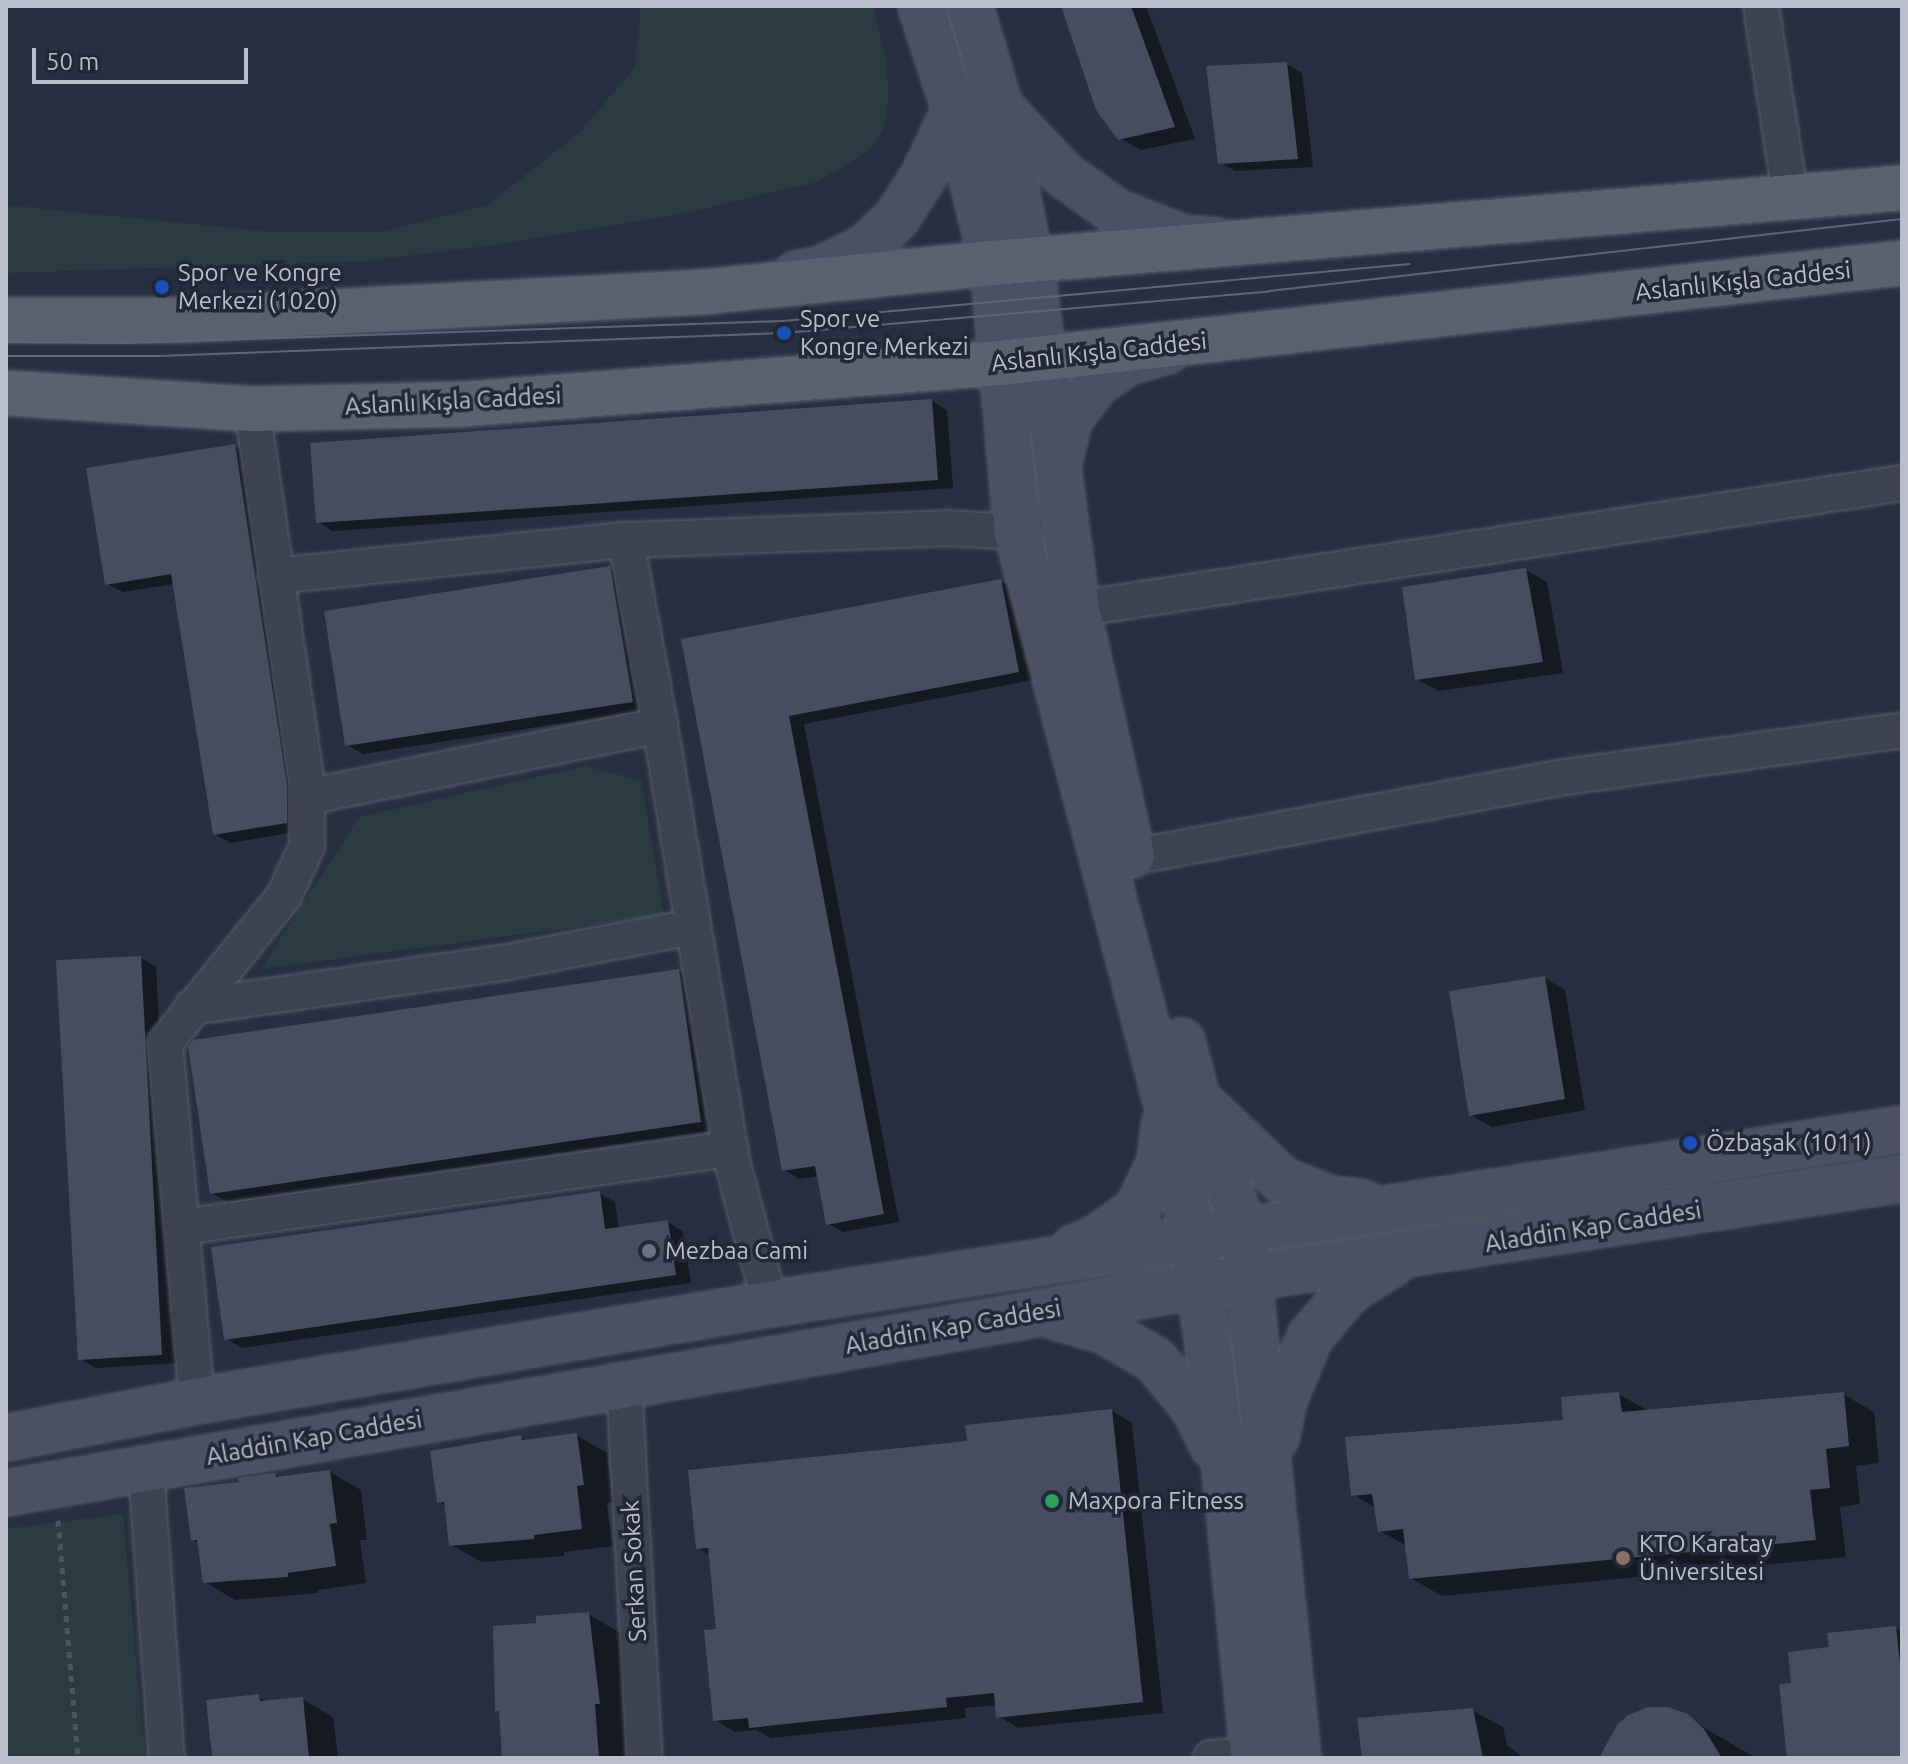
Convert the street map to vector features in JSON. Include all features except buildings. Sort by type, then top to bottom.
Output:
[{"type":"main road","points":[[6,320],[182,320],[703,292],[1012,262],[1902,188]]},
{"type":"main road","name":"Aslanlı Kışla Caddesi","points":[[6,393],[252,409],[465,404],[1020,361],[1902,263]]},
{"type":"street","points":[[921,6],[955,110],[1012,262]]},
{"type":"street","points":[[970,6],[1000,107],[1020,361],[1017,532],[1182,1101],[1244,1230],[1271,1464],[1298,1758]]},
{"type":"street","points":[[1761,6],[1791,199]]},
{"type":"street","points":[[1000,107],[1064,175],[1118,213],[1183,238],[1245,242]]},
{"type":"street","points":[[703,292],[821,269],[865,248],[897,218],[918,186],[955,110]]},
{"type":"street","points":[[1056,471],[1070,418],[1096,384],[1127,362],[1193,343]]},
{"type":"street","points":[[1020,361],[1056,471],[1077,609],[1182,1101],[1193,1238],[1225,1470],[1240,1757]]},
{"type":"street","points":[[197,1401],[165,1043],[284,896],[307,846],[307,797],[252,409]]},
{"type":"street","points":[[1077,609],[1902,483]]},
{"type":"street","points":[[275,576],[626,540],[947,528],[1017,532]]},
{"type":"street","points":[[626,540],[629,572],[660,725],[729,1149],[770,1304]]},
{"type":"street","points":[[307,797],[660,725]]},
{"type":"street","points":[[1132,857],[1558,778],[1902,730]]},
{"type":"street","points":[[192,1007],[507,962],[693,927]]},
{"type":"street","points":[[1182,1101],[1282,1180],[1331,1199],[1399,1207]]},
{"type":"street","points":[[1032,1264],[1092,1241],[1137,1210],[1160,1162],[1182,1101]]},
{"type":"street","name":"Aladdin Kap Caddesi","points":[[6,1438],[197,1401],[770,1304],[1902,1129]]},
{"type":"street","points":[[182,1227],[729,1149]]},
{"type":"street","name":"Aladdin Kap Caddesi","points":[[6,1493],[1201,1285],[1902,1179]]},
{"type":"street","points":[[1271,1464],[1284,1400],[1310,1337],[1350,1290],[1404,1256]]},
{"type":"street","points":[[1040,1313],[1103,1330],[1155,1360],[1195,1409],[1225,1470]]},
{"type":"street","name":"Serkan Sokak","points":[[624,1383],[644,1758]]},
{"type":"street","points":[[146,1468],[167,1758]]},
{"type":"path","points":[[56,1485],[78,1758]]},
{"type":"shaded area","points":[[641,6],[873,6],[887,64],[888,100],[885,124],[875,144],[848,165],[813,183],[684,213],[494,245],[366,261],[6,273],[6,205],[272,232],[380,232],[487,205],[580,132],[635,67]]},
{"type":"shaded area","points":[[586,766],[641,781],[664,915],[261,969],[359,817]]},
{"type":"shaded area","points":[[123,1514],[145,1758],[6,1758],[6,1529]]},
{"type":"tram line","points":[[6,356],[159,356],[784,333],[1269,291],[1902,219]]},
{"type":"tram line","points":[[6,342],[126,343],[783,321],[1409,264]]},
{"type":"place","name":"Spor ve Kongre Merkezi (1020)","points":[[162,287]]},
{"type":"place","name":"Spor ve Kongre Merkezi","points":[[784,333]]},
{"type":"place","name":"Özbaşak (1011)","points":[[1690,1143]]},
{"type":"place","name":"Mezbaa Cami","points":[[649,1251]]},
{"type":"place","name":"Maxpora Fitness","points":[[1052,1501]]},
{"type":"place","name":"KTO Karatay Üniversitesi","points":[[1623,1558]]}]
